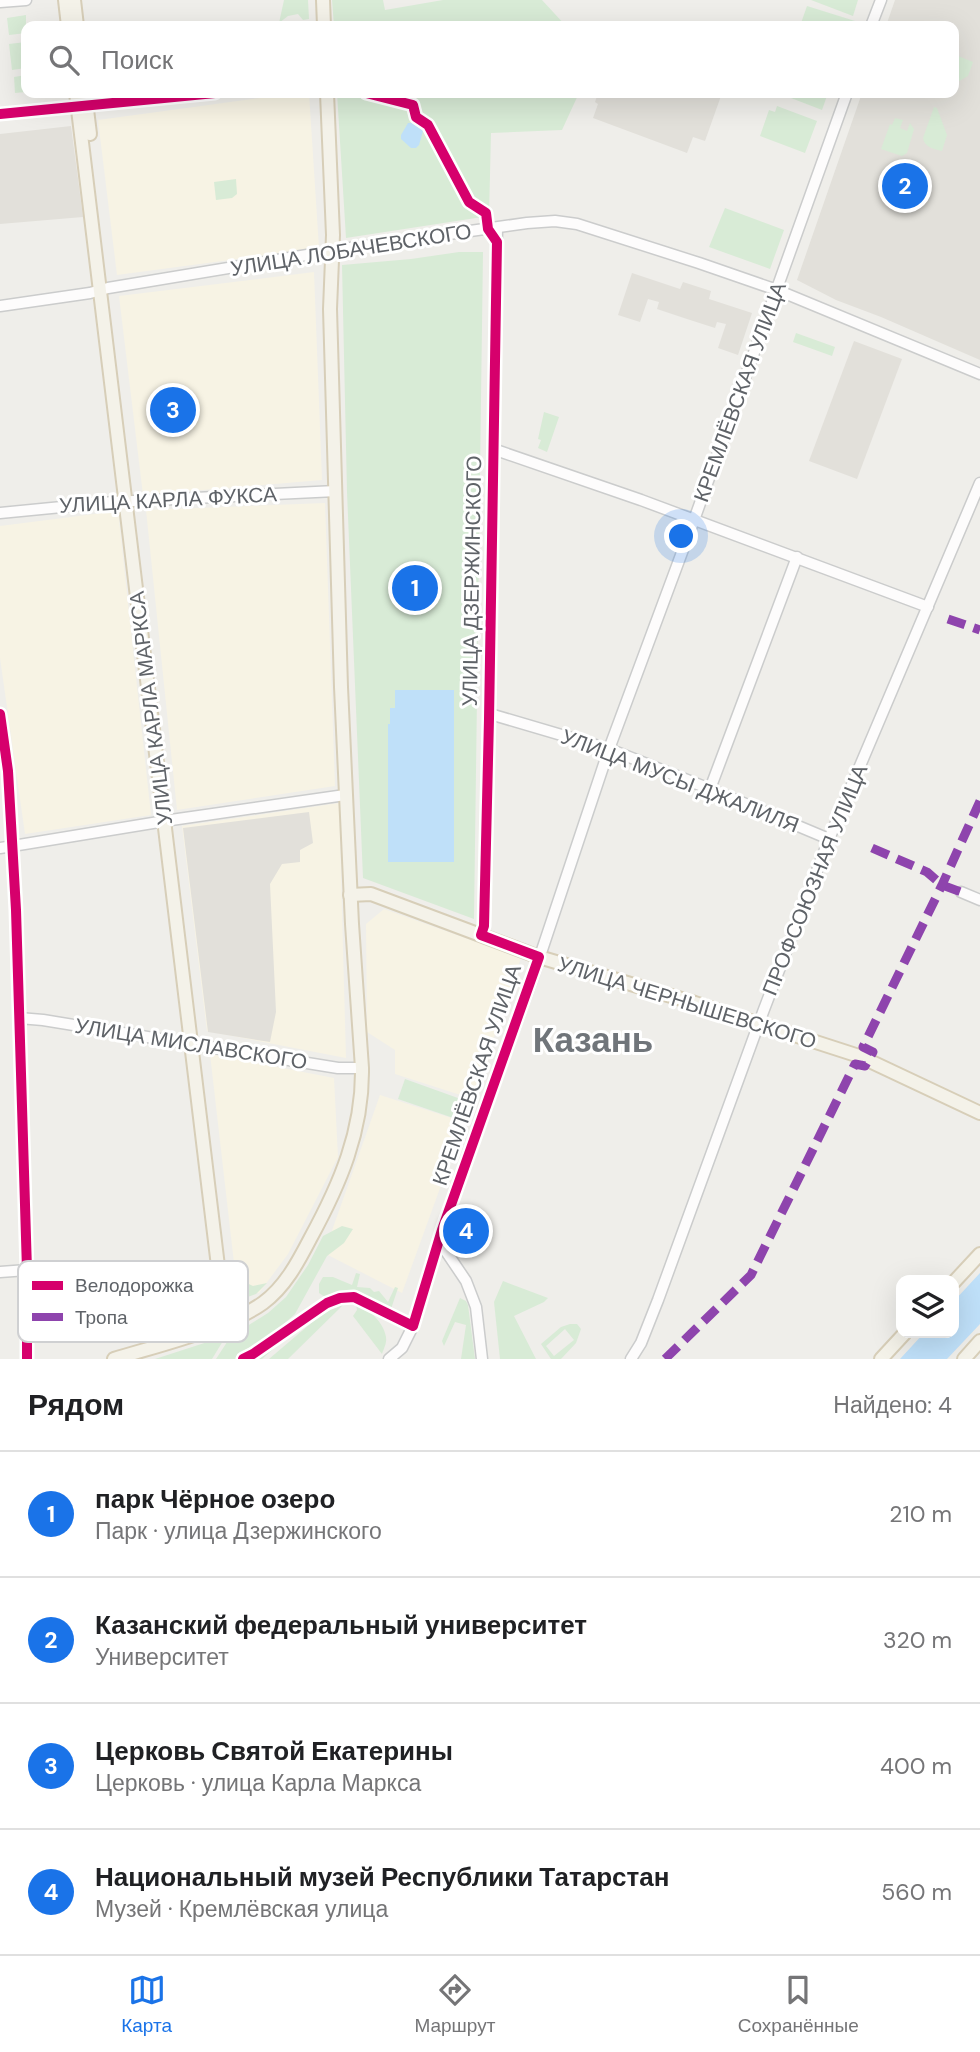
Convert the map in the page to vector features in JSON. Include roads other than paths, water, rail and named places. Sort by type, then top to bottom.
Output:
[{"type":"main road","points":[[65,0],[67,21]]},
{"type":"main road","points":[[74,0],[76,21]]},
{"type":"main road","points":[[323,0],[324,21]]},
{"type":"main road","points":[[248,1312],[264,1303],[281,1287],[295,1268],[321,1220],[343,1175],[362,1087],[345,794],[330,309],[333,236],[327,98]]},
{"type":"main road","name":"УЛИЦА КАРЛА МАРКСА","points":[[83,102],[221,1261]]},
{"type":"main road","name":"УЛИЦА ЧЕРНЫШЕВСКОГО","points":[[350,895],[371,894],[539,957],[859,1056],[980,1113]]},
{"type":"main road","points":[[959,1277],[980,1254]]},
{"type":"main road","points":[[881,1359],[900,1338]]},
{"type":"main road","points":[[964,1359],[980,1341]]},
{"type":"main road","points":[[114,1359],[168,1342]]},
{"type":"street","points":[[0,2],[26,0]]},
{"type":"street","points":[[873,21],[880,0]]},
{"type":"street","points":[[0,114],[83,102],[142,98]]},
{"type":"street","name":"КРЕМЛЁВСКАЯ УЛИЦА","points":[[389,1359],[402,1348],[413,1326],[439,1241],[609,749],[845,98]]},
{"type":"street","name":"УЛИЦА ЛОБАЧЕВСКОГО","points":[[0,306],[332,251],[555,221],[577,224],[699,262],[777,290],[980,374]]},
{"type":"street","name":"УЛИЦА ДЗЕРЖИНСКОГО","points":[[481,935],[484,926],[489,714],[497,228]]},
{"type":"street","points":[[493,449],[797,557],[928,607]]},
{"type":"street","name":"ПРОФСОЮЗНАЯ УЛИЦА","points":[[631,1359],[641,1343],[659,1300],[829,839],[980,483]]},
{"type":"street","name":"УЛИЦА КАРЛА ФУКСА","points":[[0,513],[129,501],[336,491]]},
{"type":"street","points":[[710,789],[797,557]]},
{"type":"street","points":[[0,714],[8,771],[12,846],[27,1261]]},
{"type":"street","name":"УЛИЦА МУСЫ ДЖАЛИЛЯ","points":[[489,714],[609,749],[829,839]]},
{"type":"street","points":[[0,848],[345,794]]},
{"type":"street","points":[[961,892],[980,900]]},
{"type":"street","name":"УЛИЦА МИСЛАВСКОГО","points":[[19,1018],[195,1044],[338,1069],[362,1068]]},
{"type":"street","points":[[439,1241],[466,1281],[476,1307],[482,1359]]},
{"type":"street","points":[[0,1272],[18,1271]]},
{"type":"water","points":[[408,123],[423,131],[416,148],[411,148],[401,139]]},
{"type":"water","points":[[395,690],[454,690],[454,862],[388,862],[388,724],[390,708],[395,708]]},
{"type":"water","points":[[980,1273],[980,1324],[947,1359],[900,1359],[919,1338],[959,1338],[959,1296]]},
{"type":"place","name":"Казанский федеральный университет","points":[[905,186]]},
{"type":"place","name":"Церковь Святой Екатерины","points":[[173,410]]},
{"type":"place","name":"парк Чёрное озеро","points":[[415,588]]},
{"type":"place","name":"Национальный музей Республики Татарстан","points":[[466,1231]]},
{"type":"district","name":"Казань","points":[[593,1040]]}]
